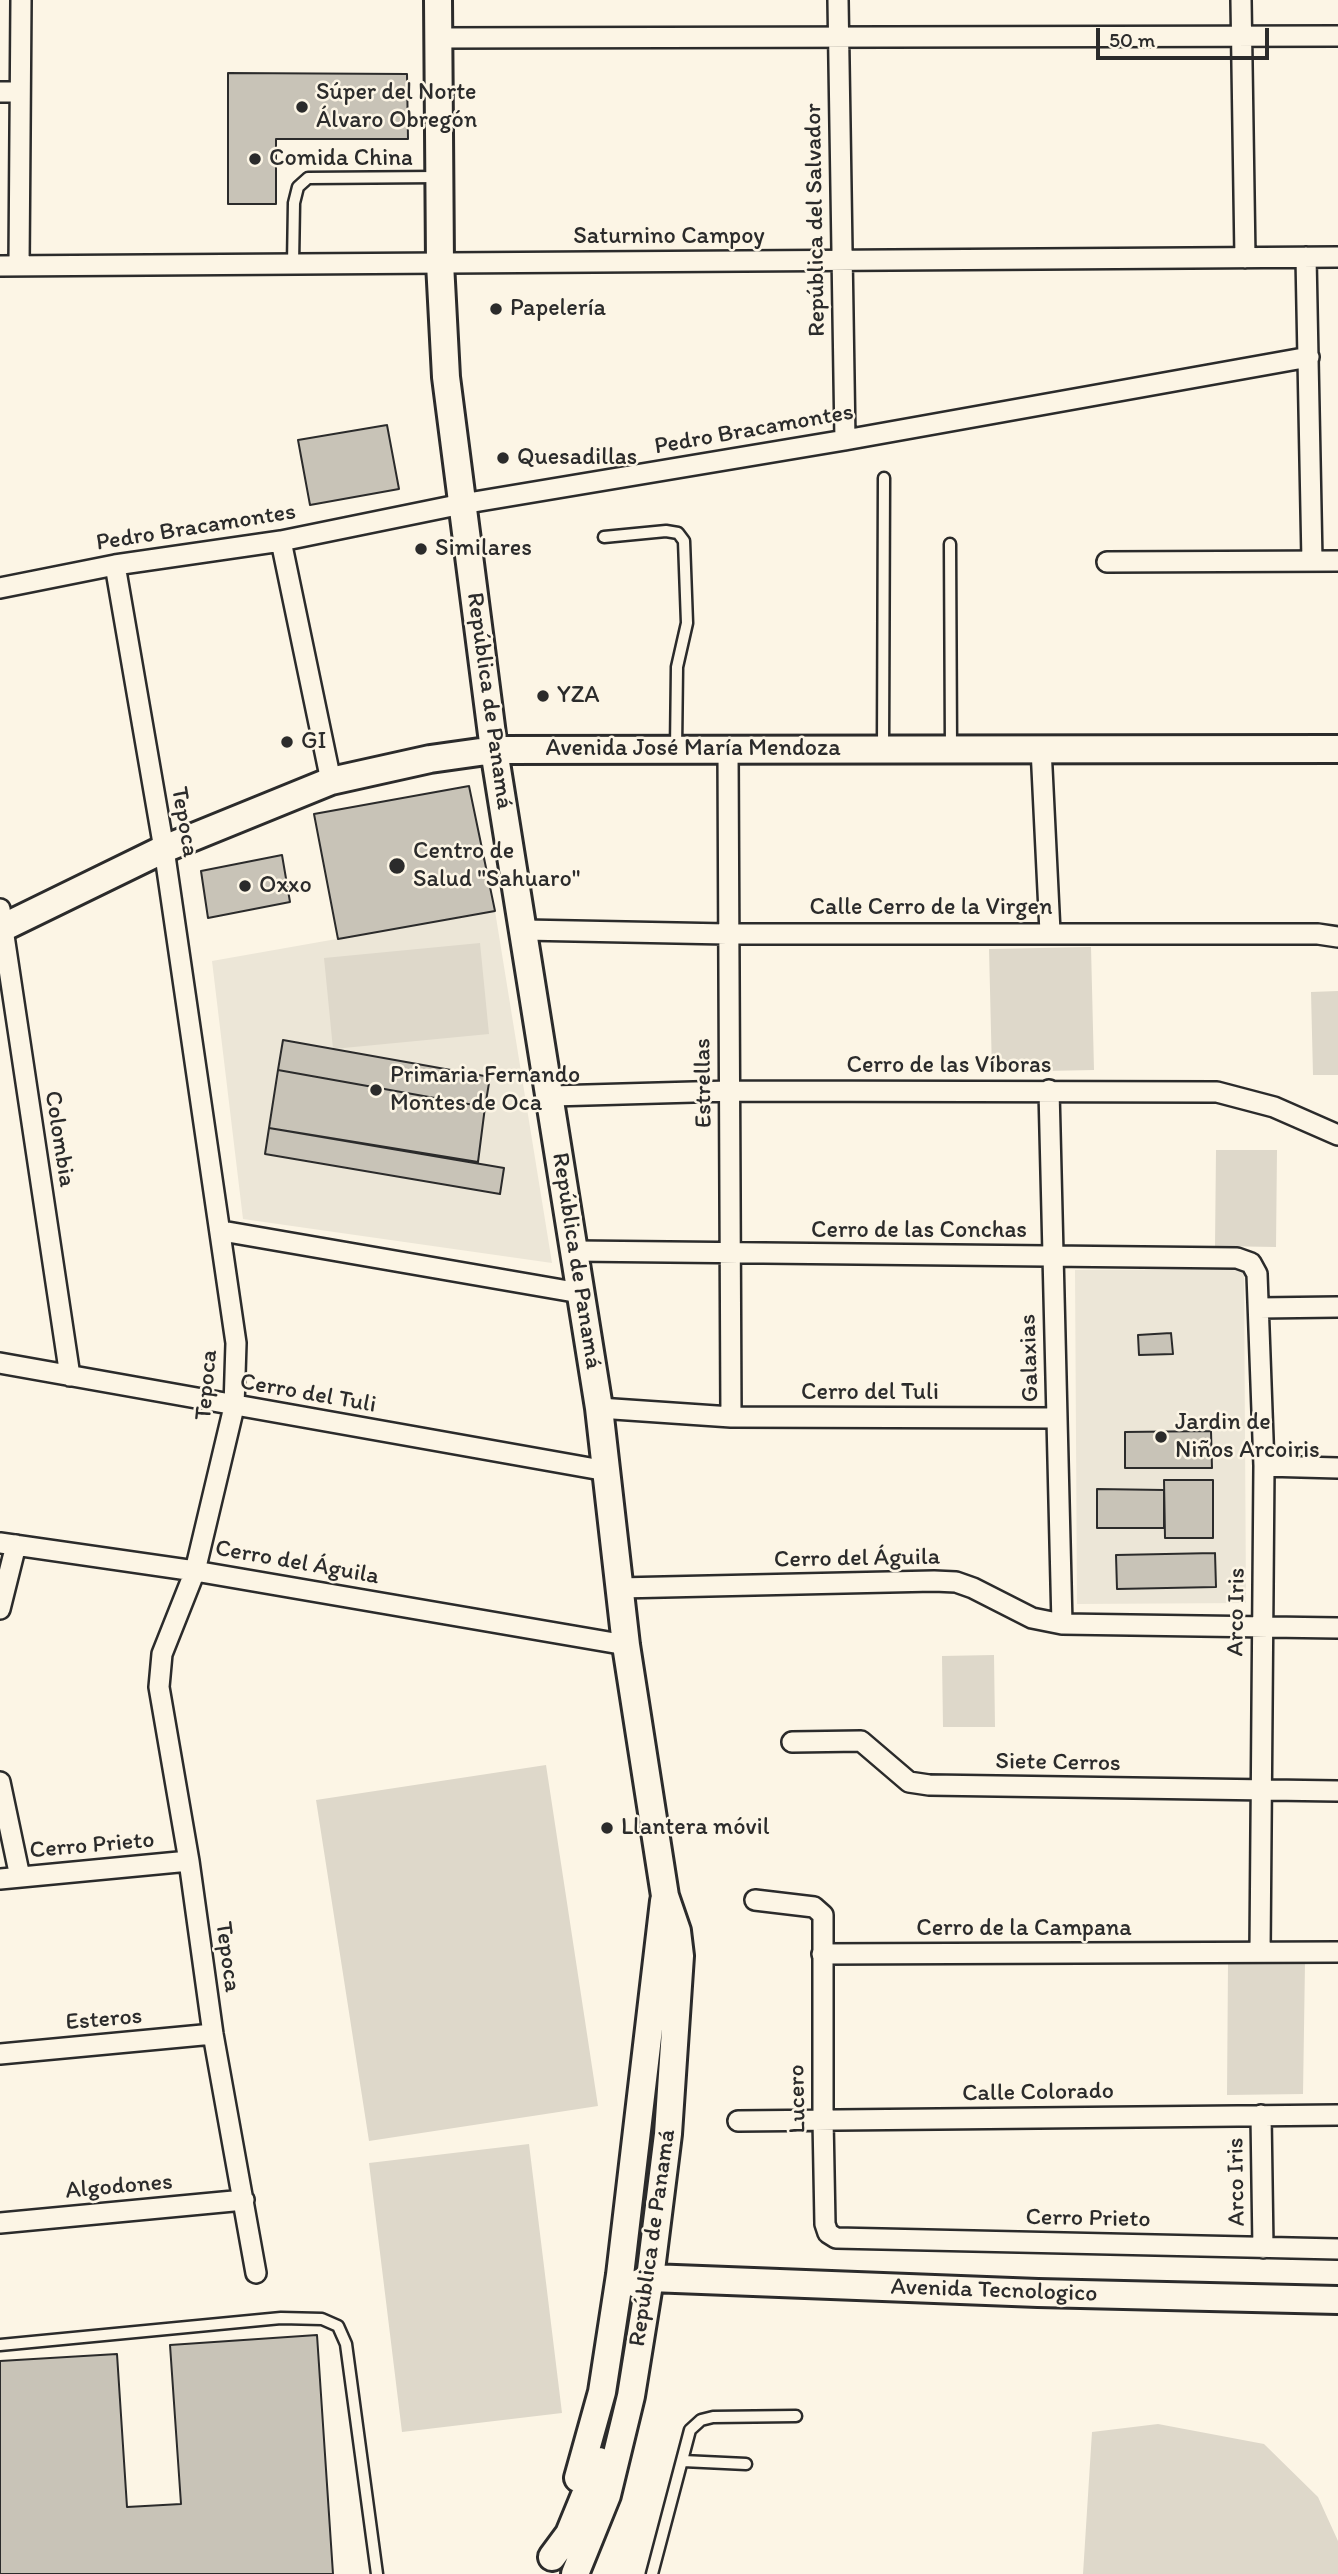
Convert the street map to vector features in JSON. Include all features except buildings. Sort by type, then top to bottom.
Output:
[{"type":"main road","name":"República de Panamá","points":[[438,0],[439,263],[446,377],[494,750],[552,1096],[599,1408],[626,1645],[665,1896],[677,1931],[680,1956],[668,2134],[650,2278],[619,2454],[593,2536],[575,2574]]},
{"type":"main road","name":"Avenida José María Mendoza","points":[[1,922],[164,849],[331,781],[430,759],[494,750],[1338,749]]},
{"type":"main road","name":"República de Panamá","points":[[549,2565],[589,2444],[602,2392],[623,2248],[656,1948],[665,1896]]},
{"type":"main road","points":[[650,2278],[640,2269],[638,2257],[666,2012],[656,1948]]},
{"type":"main road","points":[[549,2565],[569,2534],[597,2470],[615,2394],[632,2292],[640,2281],[650,2278]]},
{"type":"main road","name":"Avenida Tecnologico","points":[[650,2278],[1038,2293],[1338,2300]]},
{"type":"street","points":[[9,266],[10,92],[21,0]]},
{"type":"street","name":"República del Salvador","points":[[838,0],[845,440]]},
{"type":"street","points":[[1241,0],[1245,258]]},
{"type":"street","points":[[439,38],[1338,36]]},
{"type":"street","points":[[1306,257],[1312,561]]},
{"type":"street","name":"Saturnino Campoy","points":[[9,266],[1338,257]]},
{"type":"street","name":"Pedro Bracamontes","points":[[0,587],[115,565],[281,541],[462,504],[845,440],[1309,357]]},
{"type":"street","points":[[281,541],[331,781]]},
{"type":"street","points":[[1107,562],[1338,561]]},
{"type":"street","name":"Tepoca","points":[[115,565],[164,849],[222,1231],[236,1343],[234,1407],[195,1570],[167,1637],[159,1669],[159,1687],[189,1861],[214,2035],[256,2273]]},
{"type":"street","points":[[1041,748],[1050,932]]},
{"type":"street","name":"Estrellas","points":[[728,750],[731,1417]]},
{"type":"street","name":"Colombia","points":[[1,922],[70,1376]]},
{"type":"street","name":"Calle Cerro de la Virgen","points":[[524,930],[727,933],[1318,933],[1338,937]]},
{"type":"street","name":"Galaxias","points":[[1049,1090],[1062,1624]]},
{"type":"street","name":"Cerro de las Víboras","points":[[552,1096],[729,1091],[1217,1092],[1274,1107],[1338,1135]]},
{"type":"street","points":[[222,1231],[580,1293]]},
{"type":"street","name":"Cerro de las Conchas","points":[[574,1251],[730,1255],[1237,1258],[1251,1263],[1256,1274]]},
{"type":"street","name":"Arco Iris","points":[[1256,1274],[1264,1466],[1259,1952]]},
{"type":"street","points":[[1259,1308],[1338,1307]]},
{"type":"street","name":"Cerro del Tuli","points":[[0,1363],[234,1407],[607,1471]]},
{"type":"street","name":"Cerro del Tuli","points":[[599,1408],[731,1417],[1056,1418]]},
{"type":"street","points":[[1264,1466],[1338,1468]]},
{"type":"street","points":[[0,1609],[8,1544]]},
{"type":"street","name":"Cerro del Águila","points":[[8,1544],[195,1570],[626,1645]]},
{"type":"street","name":"Cerro del Águila","points":[[619,1588],[945,1582],[973,1588],[1032,1618],[1062,1624],[1338,1628]]},
{"type":"street","name":"Siete Cerros","points":[[792,1742],[861,1741],[909,1782],[929,1785],[1338,1791]]},
{"type":"street","points":[[0,1782],[20,1877]]},
{"type":"street","name":"Cerro Prieto","points":[[0,1879],[189,1861]]},
{"type":"street","points":[[755,1900],[819,1909],[823,1915],[822,1954]]},
{"type":"street","name":"Cerro de la Campana","points":[[822,1954],[1338,1952]]},
{"type":"street","name":"Lucero","points":[[822,1954],[825,2224],[828,2233],[836,2238]]},
{"type":"street","name":"Esteros","points":[[0,2054],[214,2035]]},
{"type":"street","name":"Arco Iris","points":[[1261,2115],[1263,2248]]},
{"type":"street","name":"Calle Colorado","points":[[738,2121],[1338,2115]]},
{"type":"street","name":"Algodones","points":[[0,2223],[244,2200]]},
{"type":"street","name":"Cerro Prieto","points":[[836,2238],[1338,2249]]},
{"type":"lane","points":[[293,264],[294,203],[298,187],[307,178],[439,177]]},
{"type":"lane","points":[[883,748],[884,478]]},
{"type":"lane","points":[[604,537],[666,531],[678,533],[684,541],[687,622],[677,667],[676,750]]},
{"type":"lane","points":[[950,544],[951,748]]},
{"type":"lane","points":[[0,2344],[281,2318],[322,2319],[338,2326],[346,2344],[377,2574]]},
{"type":"lane","points":[[652,2574],[690,2430],[701,2420],[796,2416]]},
{"type":"lane","points":[[683,2461],[746,2464]]},
{"type":"shaded area","name":"Primaria Fernando Montes de Oca","points":[[495,911],[552,1263],[243,1219],[212,961]]},
{"type":"shaded area","points":[[480,943],[489,1034],[333,1049],[324,958]]},
{"type":"shaded area","points":[[1091,947],[1094,1070],[992,1072],[989,949]]},
{"type":"shaded area","points":[[1338,991],[1338,1075],[1313,1075],[1311,992]]},
{"type":"shaded area","points":[[1216,1150],[1277,1150],[1276,1247],[1215,1246]]},
{"type":"shaded area","name":"Jardin de Niños Arcoiris","points":[[1244,1269],[1246,1603],[1077,1604],[1075,1270]]},
{"type":"shaded area","points":[[994,1655],[995,1727],[943,1727],[942,1656]]},
{"type":"shaded area","points":[[546,1765],[598,2106],[369,2141],[316,1800]]},
{"type":"shaded area","points":[[1305,1963],[1303,2094],[1227,2095],[1228,1964]]},
{"type":"shaded area","points":[[529,2144],[562,2413],[402,2432],[369,2163]]},
{"type":"shaded area","points":[[1158,2424],[1264,2444],[1318,2497],[1338,2541],[1338,2574],[1083,2574],[1092,2432]]},
{"type":"place","name":"Súper del Norte Álvaro Obregón","points":[[302,107]]},
{"type":"place","name":"Comida China","points":[[255,159]]},
{"type":"place","name":"Papelería","points":[[496,309]]},
{"type":"place","name":"Quesadillas","points":[[503,458]]},
{"type":"place","name":"Similares","points":[[421,549]]},
{"type":"place","name":"YZA","points":[[543,696]]},
{"type":"place","name":"GI","points":[[287,742]]},
{"type":"place","name":"Centro de Salud \"Sahuaro\"","points":[[397,866]]},
{"type":"place","name":"Oxxo","points":[[245,886]]},
{"type":"place","name":"Primaria Fernando Montes de Oca","points":[[376,1090]]},
{"type":"place","name":"Jardin de Niños Arcoiris","points":[[1161,1437]]},
{"type":"place","name":"Llantera móvil","points":[[607,1828]]}]
